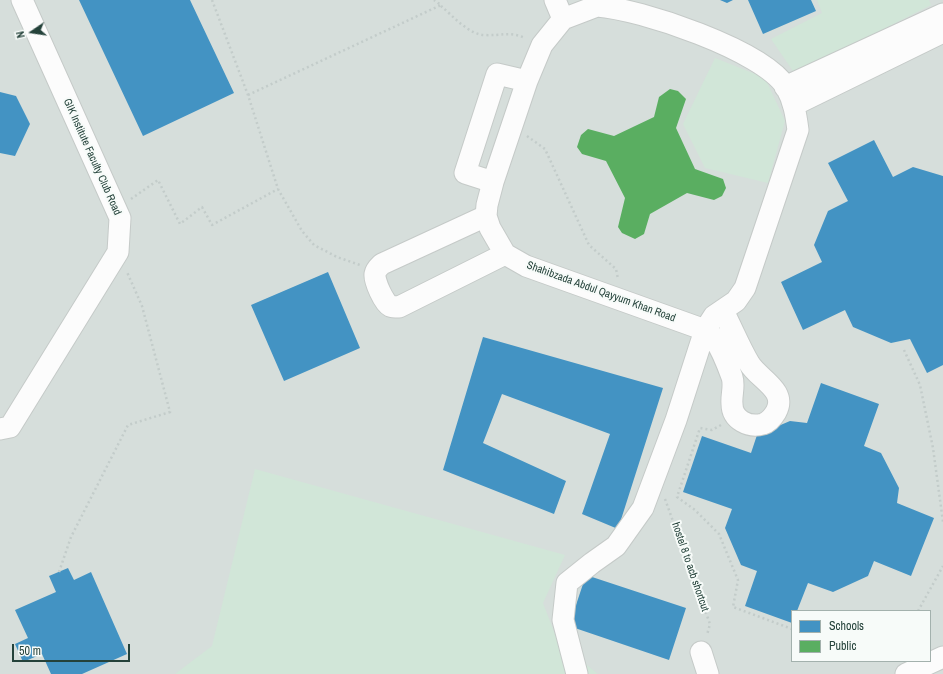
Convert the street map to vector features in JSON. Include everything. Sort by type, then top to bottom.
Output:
[{"type":"street","name":"GIK Institute Faculty Club Road","points":[[0,429],[10,427],[118,252],[120,218],[22,0]]},
{"type":"street","points":[[486,216],[382,264],[376,271],[375,281],[386,304],[399,307],[505,254],[490,228],[486,216],[487,204],[527,81],[542,45],[569,7],[611,7],[678,25],[756,60],[773,72],[785,86],[794,105],[798,130],[746,288],[736,301],[714,316],[705,330],[676,420],[643,508],[616,546],[568,583],[562,620],[577,674]]},
{"type":"street","points":[[785,86],[943,14]]},
{"type":"street","points":[[794,105],[943,32]]},
{"type":"street","points":[[493,182],[465,173],[497,74],[527,81]]},
{"type":"street","name":"Shahibzada Abdul Qayyum Khan Road","points":[[505,254],[526,266],[705,330]]},
{"type":"street","points":[[705,330],[714,337],[732,377],[734,386],[732,406],[737,417],[746,424],[756,426],[766,423],[774,417],[779,401],[775,390],[757,374],[749,364],[723,311]]},
{"type":"street","points":[[701,652],[708,674]]},
{"type":"street","points":[[906,674],[943,657]]},
{"type":"path","points":[[212,0],[248,95],[278,189],[302,230],[314,245],[337,257],[376,271]]},
{"type":"path","points":[[434,0],[469,30],[484,35],[515,33],[542,45]]},
{"type":"path","points":[[248,95],[441,6]]},
{"type":"path","points":[[511,127],[536,141],[545,149],[589,245],[616,269],[619,285],[616,298]]},
{"type":"path","points":[[115,207],[158,180],[180,224],[202,207],[212,225],[278,189]]},
{"type":"path","points":[[59,572],[71,537],[128,425],[170,412],[142,306],[118,252]]},
{"type":"path","points":[[904,350],[920,385],[933,448],[943,522]]},
{"type":"path","points":[[737,417],[712,430],[700,428],[677,497],[695,510],[719,534],[738,580],[733,607],[791,629]]},
{"type":"path","name":"hostel 8 to acb shortcut","points":[[648,497],[667,499],[710,624],[701,652]]},
{"type":"path","points":[[919,610],[943,566]]},
{"type":"shaded area","points":[[0,0],[943,0],[943,674],[0,674]]},
{"type":"green space","points":[[817,0],[929,0],[931,5],[795,74],[771,39],[822,13]]},
{"type":"green space","points":[[715,58],[765,78],[785,121],[768,183],[705,168],[683,124]]},
{"type":"green space","points":[[255,469],[565,555],[543,603],[558,642],[598,674],[175,674],[212,646]]},
{"type":"building: Schools","points":[[79,0],[190,0],[234,93],[143,136]]},
{"type":"building: Schools","points":[[720,0],[733,0],[727,3]]},
{"type":"building: Schools","points":[[748,0],[811,0],[816,11],[763,34]]},
{"type":"building: Schools","points":[[0,92],[16,96],[30,124],[15,156],[0,153]]},
{"type":"building: Schools","points":[[874,140],[893,177],[913,167],[943,176],[943,365],[927,373],[910,339],[891,343],[853,327],[845,310],[803,330],[781,282],[822,262],[814,245],[828,211],[848,201],[828,163]]},
{"type":"building: Schools","points":[[328,272],[360,348],[284,381],[251,305]]},
{"type":"building: Schools","points":[[483,337],[663,388],[618,529],[582,514],[610,434],[502,394],[483,443],[566,481],[554,514],[443,470]]},
{"type":"building: Schools","points":[[821,383],[879,404],[864,446],[881,453],[899,488],[897,503],[934,518],[911,576],[874,561],[868,576],[833,592],[808,583],[797,610],[791,610],[791,623],[745,606],[757,571],[741,565],[725,528],[732,509],[683,492],[702,436],[751,453],[757,435],[790,421],[807,423]]},
{"type":"building: Schools","points":[[68,568],[74,580],[91,572],[127,654],[82,674],[51,674],[42,654],[23,662],[15,644],[28,638],[15,610],[56,592],[49,576]]},
{"type":"building: Schools","points":[[586,575],[686,608],[669,660],[569,626]]},
{"type":"building: Public","points":[[670,89],[678,91],[686,99],[676,128],[695,169],[723,179],[726,188],[722,196],[714,200],[687,193],[650,214],[644,234],[635,239],[622,233],[618,227],[625,198],[606,161],[582,154],[577,147],[581,135],[588,129],[614,136],[654,117],[659,97]]}]
